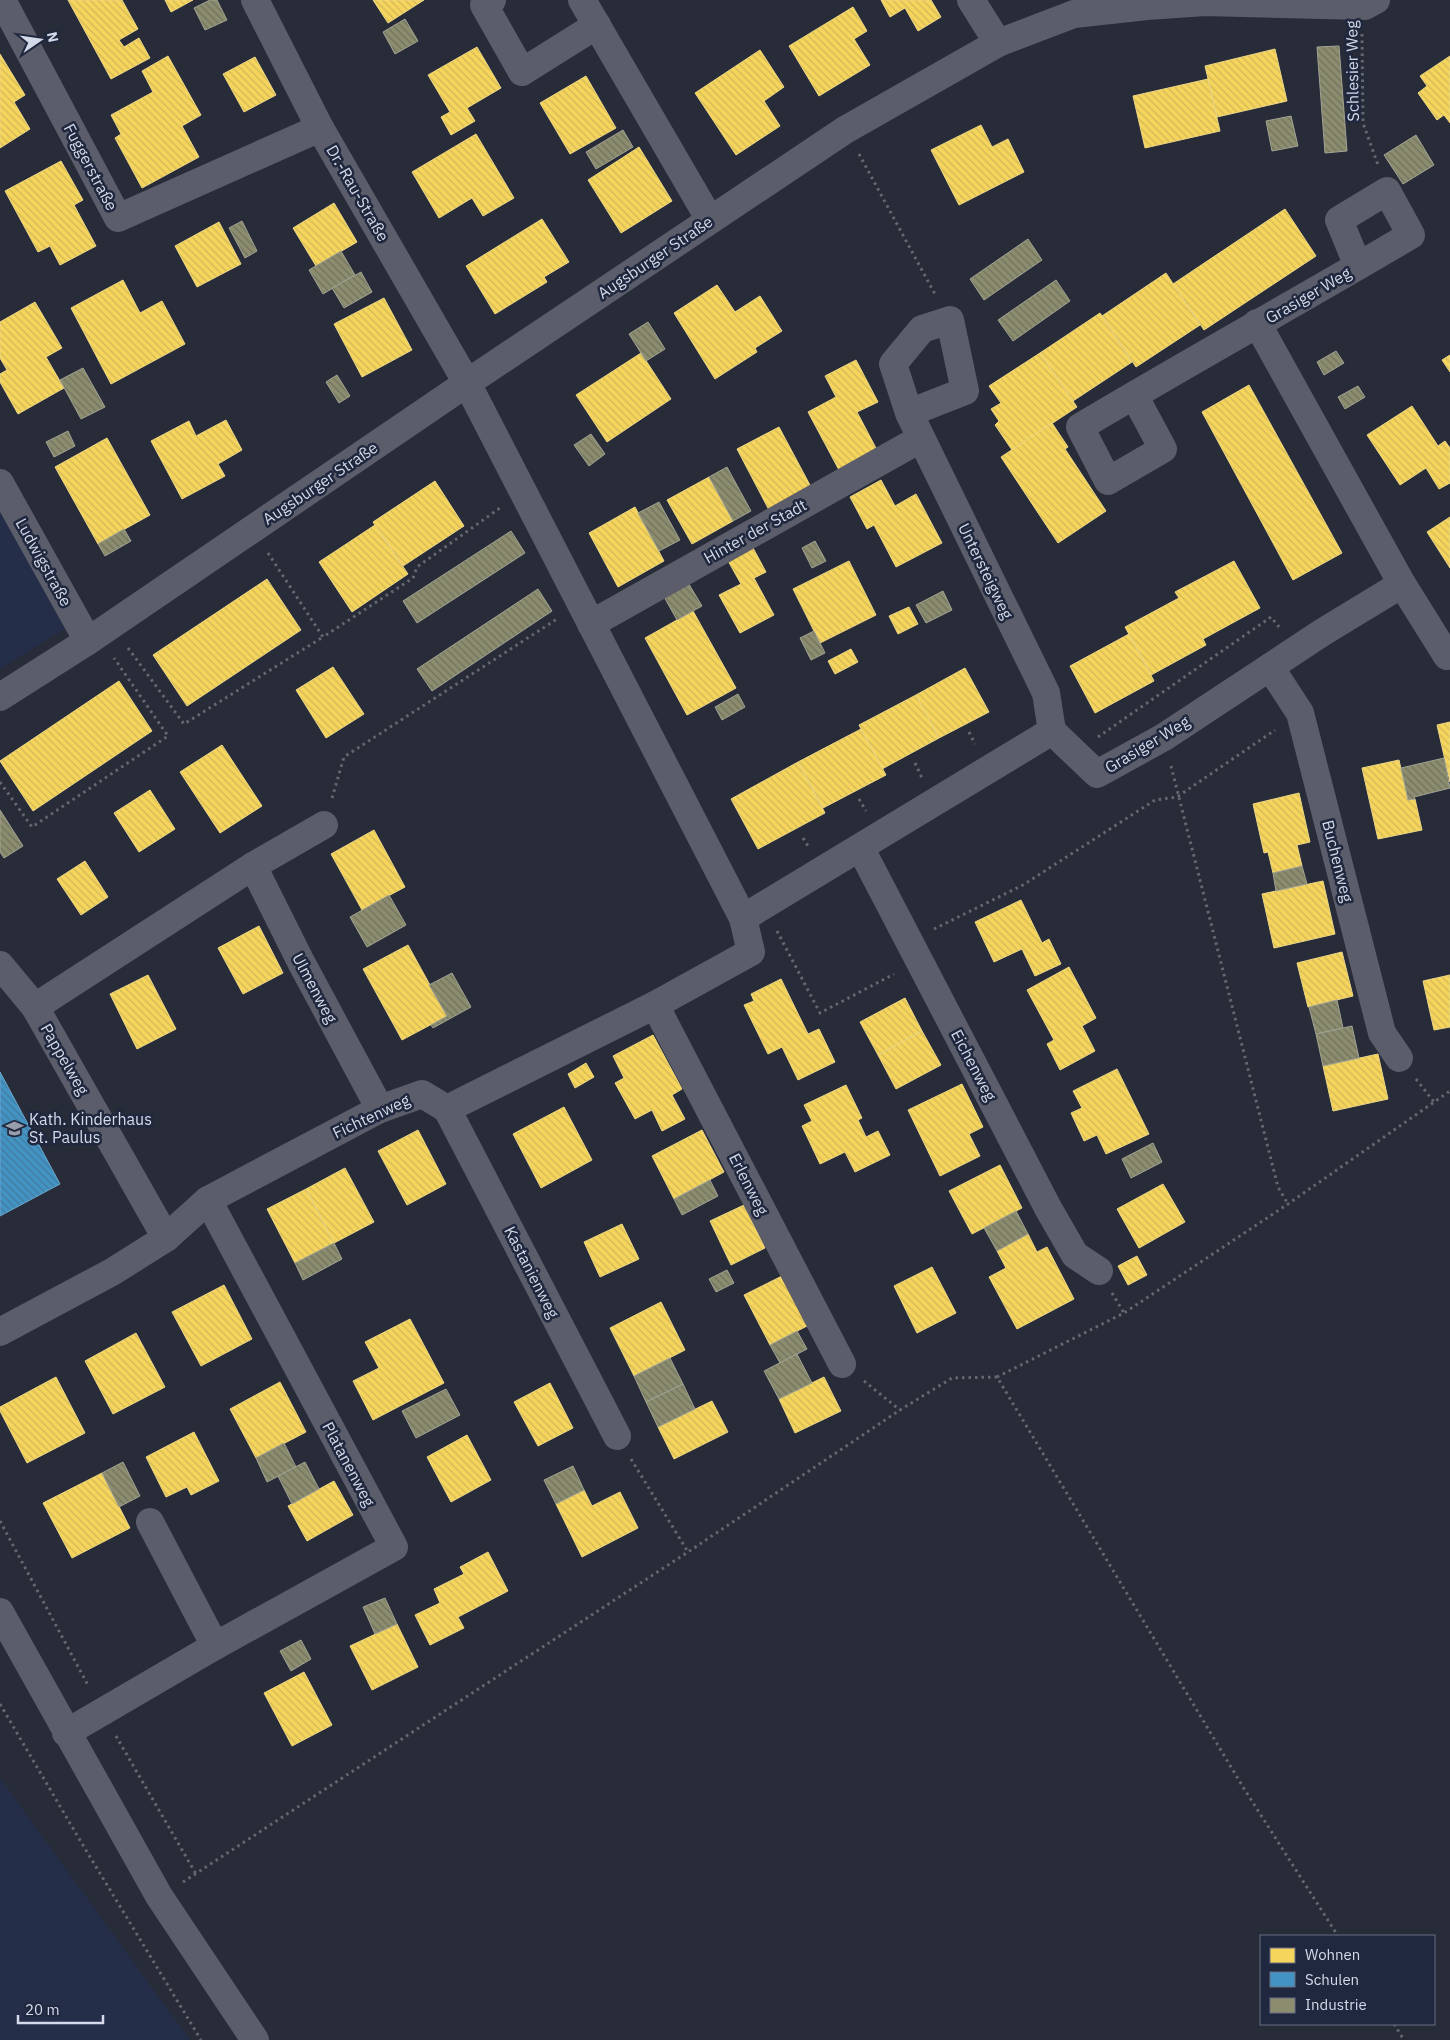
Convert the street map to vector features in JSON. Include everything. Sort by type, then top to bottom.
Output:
[{"type":"street","name":"Fuggerstraße","points":[[2,0],[118,218],[320,128]]},
{"type":"street","name":"Dr.-Rau-Straße","points":[[255,0],[320,128],[467,383]]},
{"type":"street","points":[[492,0],[484,5],[522,72],[597,25]]},
{"type":"street","points":[[582,0],[710,220]]},
{"type":"street","points":[[971,0],[998,43]]},
{"type":"street","name":"Augsburger Straße","points":[[0,697],[99,634],[467,383],[845,130],[998,43],[1083,7],[1205,2],[1370,3]]},
{"type":"street","name":"Grasiger Weg","points":[[1134,395],[1257,323],[1358,266],[1411,235],[1388,192],[1339,220],[1358,266]]},
{"type":"street","points":[[909,414],[965,391],[950,320]]},
{"type":"street","name":"Untersteigweg","points":[[950,320],[922,329],[893,364],[909,414],[920,439],[1046,693],[1052,731]]},
{"type":"street","name":"Grasiger Weg","points":[[1257,323],[1402,584],[1447,656],[1450,654]]},
{"type":"street","points":[[447,1109],[655,1005],[751,952],[754,912],[585,614],[467,383]]},
{"type":"street","name":"Hinter der Stadt","points":[[585,614],[920,439]]},
{"type":"street","name":"Ludwigstraße","points":[[0,483],[99,634]]},
{"type":"street","name":"Grasiger Weg","points":[[1052,731],[1097,774],[1164,737],[1323,632],[1402,584]]},
{"type":"street","name":"Buchenweg","points":[[1270,667],[1300,713],[1382,1033],[1399,1058]]},
{"type":"street","points":[[754,912],[1052,731]]},
{"type":"street","points":[[35,1008],[254,866],[324,825]]},
{"type":"street","name":"Eichenweg","points":[[860,849],[1048,1208],[1075,1255],[1100,1271]]},
{"type":"street","name":"Ulmenweg","points":[[254,866],[302,962],[380,1109]]},
{"type":"street","name":"Pappelweg","points":[[0,965],[35,1008],[166,1238]]},
{"type":"street","name":"Erlenweg","points":[[655,1005],[842,1364]]},
{"type":"street","name":"Fichtenweg","points":[[0,1332],[112,1272],[166,1238],[208,1200],[380,1109],[422,1094],[447,1109]]},
{"type":"street","name":"Kastanienweg","points":[[447,1109],[617,1436]]},
{"type":"street","name":"Platanenweg","points":[[66,1732],[215,1646],[394,1547],[208,1200]]},
{"type":"street","points":[[150,1522],[215,1646]]},
{"type":"street","points":[[0,1612],[160,1896],[255,2040]]},
{"type":"path","name":"Schlesier Weg","points":[[1370,3],[1362,36],[1363,123],[1388,192]]},
{"type":"path","points":[[845,130],[950,320]]},
{"type":"path","points":[[99,634],[184,724],[413,578],[417,567],[523,492]]},
{"type":"path","points":[[252,529],[323,637]]},
{"type":"path","points":[[324,825],[344,757],[585,614]]},
{"type":"path","points":[[1075,753],[1272,617],[1295,651]]},
{"type":"path","points":[[0,782],[32,827],[168,736],[99,634]]},
{"type":"path","points":[[754,912],[820,1013],[914,951],[1023,885],[1155,800],[1177,797],[1300,713]]},
{"type":"path","points":[[1164,737],[1177,797],[1278,1187],[1288,1204]]},
{"type":"path","points":[[196,1874],[688,1552],[900,1410],[952,1378],[997,1377],[1124,1313],[1288,1204],[1450,1091]]},
{"type":"path","points":[[842,1364],[900,1410]]},
{"type":"path","points":[[997,1377],[1243,1786],[1337,1935]]},
{"type":"path","points":[[617,1436],[688,1552]]},
{"type":"path","points":[[0,1704],[80,1842],[201,2040]]},
{"type":"path","points":[[1395,2025],[1404,2040]]},
{"type":"shaded area","points":[[0,508],[68,627],[0,669]]},
{"type":"shaded area","points":[[0,1778],[190,2040],[0,2040]]},
{"type":"building: Wohnen","points":[[68,0],[122,0],[138,29],[119,40],[124,47],[139,38],[150,58],[111,79]]},
{"type":"building: Wohnen","points":[[165,0],[193,0],[171,12]]},
{"type":"building: Wohnen","points":[[373,0],[424,0],[388,23]]},
{"type":"building: Wohnen","points":[[881,0],[931,0],[941,17],[918,31],[905,8],[890,17]]},
{"type":"building: Wohnen","points":[[853,7],[867,31],[854,39],[870,65],[819,96],[789,46]]},
{"type":"building: Wohnen","points":[[477,47],[501,88],[467,108],[475,121],[451,135],[441,117],[450,112],[428,75]]},
{"type":"building: Wohnen","points":[[1275,49],[1287,101],[1217,117],[1205,66]]},
{"type":"building: Wohnen","points":[[760,50],[784,87],[764,101],[780,126],[736,155],[695,93]]},
{"type":"building: Wohnen","points":[[0,54],[25,95],[14,102],[30,129],[0,148]]},
{"type":"building: Wohnen","points":[[168,56],[201,115],[182,126],[199,157],[142,188],[115,138],[121,134],[111,115],[153,92],[142,71]]},
{"type":"building: Wohnen","points":[[1450,56],[1450,123],[1444,115],[1437,120],[1418,93],[1427,86],[1420,76]]},
{"type":"building: Wohnen","points":[[255,57],[276,95],[244,112],[223,74]]},
{"type":"building: Wohnen","points":[[586,76],[616,128],[570,154],[540,103]]},
{"type":"building: Wohnen","points":[[1208,79],[1220,131],[1145,148],[1133,96]]},
{"type":"building: Wohnen","points":[[981,125],[992,147],[1008,139],[1024,172],[959,205],[931,150]]},
{"type":"building: Wohnen","points":[[476,134],[514,198],[483,216],[472,198],[439,218],[412,172]]},
{"type":"building: Wohnen","points":[[639,147],[672,201],[621,233],[588,180]]},
{"type":"building: Wohnen","points":[[61,161],[83,200],[74,205],[96,246],[60,265],[50,246],[38,252],[5,191]]},
{"type":"building: Wohnen","points":[[334,203],[357,242],[316,266],[293,228]]},
{"type":"building: Wohnen","points":[[1285,209],[1316,256],[1204,330],[1173,284]]},
{"type":"building: Wohnen","points":[[542,219],[569,262],[544,277],[547,282],[495,314],[466,266]]},
{"type":"building: Wohnen","points":[[219,222],[241,264],[197,287],[175,246]]},
{"type":"building: Wohnen","points":[[1166,273],[1200,325],[1136,367],[1102,316]]},
{"type":"building: Wohnen","points":[[123,280],[140,313],[162,301],[185,344],[111,384],[71,308]]},
{"type":"building: Wohnen","points":[[717,285],[735,312],[760,296],[782,331],[755,348],[757,352],[715,379],[674,313]]},
{"type":"building: Wohnen","points":[[384,298],[412,350],[362,377],[334,324]]},
{"type":"building: Wohnen","points":[[35,302],[62,348],[46,357],[64,388],[18,414],[0,382],[0,374],[7,370],[0,358],[0,322]]},
{"type":"building: Wohnen","points":[[1100,313],[1132,362],[1073,401],[1040,353]]},
{"type":"building: Wohnen","points":[[641,353],[671,399],[607,442],[576,395]]},
{"type":"building: Wohnen","points":[[1040,353],[1077,407],[1012,450],[995,425],[999,421],[991,409],[1001,403],[989,386]]},
{"type":"building: Wohnen","points":[[1450,355],[1450,372],[1442,360]]},
{"type":"building: Wohnen","points":[[856,360],[878,402],[857,412],[877,450],[839,470],[808,412],[836,397],[825,376]]},
{"type":"building: Wohnen","points":[[1249,385],[1342,553],[1293,580],[1202,412]]},
{"type":"building: Wohnen","points":[[1412,406],[1438,446],[1445,441],[1450,448],[1450,483],[1439,489],[1426,468],[1400,485],[1367,435]]},
{"type":"building: Wohnen","points":[[226,420],[242,450],[218,464],[225,476],[182,499],[151,441],[189,421],[196,436]]},
{"type":"building: Wohnen","points":[[1052,423],[1068,447],[1065,449],[1106,511],[1058,543],[1001,457]]},
{"type":"building: Wohnen","points":[[779,427],[811,487],[769,510],[737,449]]},
{"type":"building: Wohnen","points":[[107,438],[150,515],[98,544],[55,467]]},
{"type":"building: Wohnen","points":[[709,477],[733,521],[692,544],[667,500]]},
{"type":"building: Wohnen","points":[[881,480],[895,506],[916,494],[942,543],[896,567],[874,525],[867,529],[850,497]]},
{"type":"building: Wohnen","points":[[435,481],[464,526],[403,566],[373,522]]},
{"type":"building: Wohnen","points":[[635,507],[664,561],[618,587],[589,533]]},
{"type":"building: Wohnen","points":[[1450,517],[1450,568],[1427,532]]},
{"type":"building: Wohnen","points":[[375,525],[408,574],[352,612],[319,562]]},
{"type":"building: Wohnen","points":[[752,546],[766,572],[754,578],[774,615],[740,633],[719,595],[741,584],[727,559]]},
{"type":"building: Wohnen","points":[[849,561],[876,615],[820,643],[793,589]]},
{"type":"building: Wohnen","points":[[1234,561],[1260,608],[1203,639],[1206,645],[1151,675],[1125,627],[1179,598],[1175,592]]},
{"type":"building: Wohnen","points":[[267,579],[301,630],[187,706],[153,655]]},
{"type":"building: Wohnen","points":[[909,607],[918,624],[898,634],[889,616]]},
{"type":"building: Wohnen","points":[[693,611],[736,688],[687,715],[645,638]]},
{"type":"building: Wohnen","points":[[1129,634],[1154,681],[1095,713],[1070,666]]},
{"type":"building: Wohnen","points":[[851,649],[858,662],[835,674],[828,661]]},
{"type":"building: Wohnen","points":[[333,667],[364,714],[326,738],[296,690]]},
{"type":"building: Wohnen","points":[[965,668],[989,712],[939,738],[916,695]]},
{"type":"building: Wohnen","points":[[119,681],[152,731],[33,811],[0,761]]},
{"type":"building: Wohnen","points":[[916,695],[939,738],[882,769],[859,725]]},
{"type":"building: Wohnen","points":[[1450,722],[1450,782],[1437,725]]},
{"type":"building: Wohnen","points":[[861,729],[886,775],[823,808],[798,762]]},
{"type":"building: Wohnen","points":[[222,745],[262,806],[220,833],[180,772]]},
{"type":"building: Wohnen","points":[[1399,760],[1408,800],[1415,799],[1422,830],[1378,839],[1362,768]]},
{"type":"building: Wohnen","points":[[798,762],[825,813],[758,849],[731,799]]},
{"type":"building: Wohnen","points":[[150,790],[175,829],[139,852],[114,813]]},
{"type":"building: Wohnen","points":[[1299,793],[1310,842],[1297,845],[1302,866],[1273,873],[1268,852],[1264,853],[1253,804]]},
{"type":"building: Wohnen","points":[[374,830],[405,887],[362,910],[331,854]]},
{"type":"building: Wohnen","points":[[85,861],[108,897],[81,915],[57,879]]},
{"type":"building: Wohnen","points":[[1323,881],[1335,934],[1274,948],[1262,894]]},
{"type":"building: Wohnen","points":[[1021,900],[1042,943],[1049,939],[1061,964],[1035,976],[1022,949],[994,962],[975,922]]},
{"type":"building: Wohnen","points":[[259,926],[283,973],[243,994],[218,948]]},
{"type":"building: Wohnen","points":[[408,945],[447,1016],[402,1040],[363,969]]},
{"type":"building: Wohnen","points":[[1342,952],[1353,996],[1308,1007],[1297,963]]},
{"type":"building: Wohnen","points":[[1069,967],[1096,1018],[1082,1026],[1095,1051],[1060,1070],[1047,1044],[1054,1040],[1027,990]]},
{"type":"building: Wohnen","points":[[148,975],[176,1029],[137,1049],[110,994]]},
{"type":"building: Wohnen","points":[[1450,975],[1450,1027],[1434,1030],[1423,981]]},
{"type":"building: Wohnen","points":[[781,979],[808,1034],[819,1029],[835,1062],[798,1080],[782,1047],[768,1054],[744,1005],[754,1001],[751,994]]},
{"type":"building: Wohnen","points":[[905,998],[922,1031],[878,1055],[860,1022]]},
{"type":"building: Wohnen","points":[[922,1031],[941,1065],[896,1089],[878,1055]]},
{"type":"building: Wohnen","points":[[653,1035],[682,1089],[672,1095],[685,1119],[662,1131],[652,1110],[635,1119],[615,1083],[624,1078],[613,1056]]},
{"type":"building: Wohnen","points":[[1378,1054],[1388,1099],[1333,1111],[1323,1066]]},
{"type":"building: Wohnen","points":[[586,1063],[594,1077],[575,1088],[568,1074]]},
{"type":"building: Wohnen","points":[[1117,1069],[1149,1134],[1106,1154],[1097,1135],[1084,1141],[1071,1113],[1082,1108],[1073,1091]]},
{"type":"building: Wohnen","points":[[962,1084],[983,1127],[969,1134],[980,1156],[940,1176],[908,1110]]},
{"type":"building: Wohnen","points":[[846,1085],[862,1118],[858,1120],[866,1137],[878,1131],[890,1155],[855,1172],[845,1152],[820,1164],[802,1126],[812,1121],[804,1105]]},
{"type":"building: Wohnen","points":[[564,1107],[592,1160],[541,1188],[513,1134]]},
{"type":"building: Wohnen","points":[[418,1130],[446,1184],[407,1205],[378,1151]]},
{"type":"building: Wohnen","points":[[702,1130],[724,1172],[674,1199],[652,1156]]},
{"type":"building: Wohnen","points":[[1000,1165],[1022,1208],[972,1234],[949,1191]]},
{"type":"building: Wohnen","points":[[345,1168],[374,1222],[334,1243],[306,1189]]},
{"type":"building: Wohnen","points":[[1163,1184],[1185,1222],[1139,1248],[1117,1209]]},
{"type":"building: Wohnen","points":[[306,1189],[334,1243],[295,1263],[267,1209]]},
{"type":"building: Wohnen","points":[[744,1205],[765,1248],[731,1265],[710,1221]]},
{"type":"building: Wohnen","points":[[622,1224],[639,1259],[600,1277],[584,1242]]},
{"type":"building: Wohnen","points":[[1028,1234],[1037,1252],[1047,1247],[1074,1299],[1017,1329],[989,1277],[1006,1268],[997,1251]]},
{"type":"building: Wohnen","points":[[1137,1256],[1147,1275],[1128,1285],[1118,1266]]},
{"type":"building: Wohnen","points":[[932,1267],[956,1313],[917,1333],[894,1286]]},
{"type":"building: Wohnen","points":[[782,1276],[807,1326],[770,1345],[744,1295]]},
{"type":"building: Wohnen","points":[[224,1285],[252,1339],[201,1366],[172,1312]]},
{"type":"building: Wohnen","points":[[661,1302],[685,1350],[634,1376],[610,1328]]},
{"type":"building: Wohnen","points":[[410,1319],[444,1383],[373,1420],[353,1381],[379,1368],[365,1342]]},
{"type":"building: Wohnen","points":[[136,1333],[165,1387],[113,1414],[85,1361]]},
{"type":"building: Wohnen","points":[[56,1377],[85,1433],[27,1463],[0,1411],[0,1407]]},
{"type":"building: Wohnen","points":[[824,1377],[841,1411],[795,1433],[779,1399]]},
{"type":"building: Wohnen","points":[[280,1382],[306,1432],[256,1458],[230,1409]]},
{"type":"building: Wohnen","points":[[550,1383],[573,1428],[538,1446],[514,1402]]},
{"type":"building: Wohnen","points":[[712,1401],[728,1432],[674,1459],[658,1427]]},
{"type":"building: Wohnen","points":[[194,1432],[219,1481],[191,1495],[187,1487],[166,1497],[146,1457]]},
{"type":"building: Wohnen","points":[[467,1435],[491,1480],[451,1502],[427,1457]]},
{"type":"building: Wohnen","points":[[102,1473],[130,1528],[72,1558],[43,1503]]},
{"type":"building: Wohnen","points":[[334,1481],[353,1515],[307,1541],[288,1506]]},
{"type":"building: Wohnen","points":[[584,1490],[592,1506],[620,1492],[638,1528],[582,1557],[556,1504]]},
{"type":"building: Wohnen","points":[[488,1552],[508,1591],[458,1617],[464,1628],[430,1645],[415,1615],[440,1603],[434,1589],[464,1574],[460,1567]]},
{"type":"building: Wohnen","points":[[397,1624],[418,1667],[372,1690],[350,1646]]},
{"type":"building: Wohnen","points":[[304,1672],[332,1725],[292,1746],[264,1693]]},
{"type":"building: Schulen","name":"Kath. Kinderhaus St. Paulus","points":[[0,1072],[60,1184],[0,1216]]},
{"type":"building: Industrie","points":[[210,0],[217,0],[227,20],[205,30],[194,8]]},
{"type":"building: Industrie","points":[[405,19],[418,41],[395,54],[383,32]]},
{"type":"building: Industrie","points":[[1339,46],[1347,151],[1325,153],[1317,47]]},
{"type":"building: Industrie","points":[[1291,116],[1298,146],[1272,151],[1266,121]]},
{"type":"building: Industrie","points":[[623,130],[633,147],[596,169],[586,152]]},
{"type":"building: Industrie","points":[[1416,135],[1434,165],[1403,184],[1384,155]]},
{"type":"building: Industrie","points":[[242,221],[257,251],[245,258],[229,228]]},
{"type":"building: Industrie","points":[[1028,239],[1042,260],[984,300],[970,279]]},
{"type":"building: Industrie","points":[[341,251],[355,275],[323,294],[309,270]]},
{"type":"building: Industrie","points":[[361,272],[372,292],[344,308],[332,288]]},
{"type":"building: Industrie","points":[[1056,280],[1070,301],[1013,341],[998,320]]},
{"type":"building: Industrie","points":[[648,322],[665,349],[646,361],[629,334]]},
{"type":"building: Industrie","points":[[1336,351],[1344,363],[1324,375],[1317,362]]},
{"type":"building: Industrie","points":[[83,368],[105,407],[81,419],[60,380]]},
{"type":"building: Industrie","points":[[337,375],[350,396],[339,403],[326,382]]},
{"type":"building: Industrie","points":[[1358,386],[1365,397],[1345,409],[1338,397]]},
{"type":"building: Industrie","points":[[68,431],[75,446],[54,457],[46,442]]},
{"type":"building: Industrie","points":[[591,434],[605,454],[589,466],[574,445]]},
{"type":"building: Industrie","points":[[727,467],[751,511],[733,521],[709,477]]},
{"type":"building: Industrie","points":[[659,502],[680,540],[659,551],[638,513]]},
{"type":"building: Industrie","points":[[124,529],[131,541],[105,556],[98,544]]},
{"type":"building: Industrie","points":[[511,531],[525,553],[417,623],[403,601]]},
{"type":"building: Industrie","points":[[815,541],[826,561],[812,568],[802,548]]},
{"type":"building: Industrie","points":[[687,581],[702,606],[677,620],[663,595]]},
{"type":"building: Industrie","points":[[538,589],[552,611],[432,691],[417,669]]},
{"type":"building: Industrie","points":[[943,591],[952,610],[926,623],[916,605]]},
{"type":"building: Industrie","points":[[814,631],[825,653],[811,660],[800,638]]},
{"type":"building: Industrie","points":[[738,694],[745,707],[722,720],[715,707]]},
{"type":"building: Industrie","points":[[1444,758],[1450,788],[1408,800],[1401,768]]},
{"type":"building: Industrie","points":[[0,810],[23,846],[4,858],[0,852]]},
{"type":"building: Industrie","points":[[1302,866],[1307,884],[1276,891],[1273,873]]},
{"type":"building: Industrie","points":[[389,895],[406,925],[367,947],[350,917]]},
{"type":"building: Industrie","points":[[452,973],[471,1007],[433,1028],[431,1025],[447,1016],[429,985]]},
{"type":"building: Industrie","points":[[1337,1000],[1343,1028],[1316,1034],[1309,1007]]},
{"type":"building: Industrie","points":[[1352,1026],[1359,1058],[1323,1066],[1316,1034]]},
{"type":"building: Industrie","points":[[1153,1143],[1162,1162],[1131,1178],[1122,1159]]},
{"type":"building: Industrie","points":[[710,1180],[718,1196],[682,1215],[674,1199]]},
{"type":"building: Industrie","points":[[1016,1211],[1028,1234],[997,1251],[984,1228]]},
{"type":"building: Industrie","points":[[334,1243],[342,1259],[303,1280],[295,1263]]},
{"type":"building: Industrie","points":[[727,1270],[734,1283],[716,1292],[709,1279]]},
{"type":"building: Industrie","points":[[797,1331],[807,1349],[780,1363],[770,1345]]},
{"type":"building: Industrie","points":[[797,1354],[812,1383],[779,1399],[764,1371]]},
{"type":"building: Industrie","points":[[670,1358],[683,1384],[646,1402],[634,1376]]},
{"type":"building: Industrie","points":[[683,1384],[695,1409],[658,1427],[646,1402]]},
{"type":"building: Industrie","points":[[446,1389],[460,1415],[416,1438],[402,1411]]},
{"type":"building: Industrie","points":[[284,1443],[296,1467],[267,1482],[256,1458]]},
{"type":"building: Industrie","points":[[123,1462],[140,1496],[119,1507],[102,1473]]},
{"type":"building: Industrie","points":[[305,1462],[319,1489],[292,1504],[278,1476]]},
{"type":"building: Industrie","points":[[573,1466],[584,1490],[556,1504],[544,1480]]},
{"type":"building: Industrie","points":[[385,1598],[397,1624],[375,1634],[363,1607]]},
{"type":"building: Industrie","points":[[301,1640],[311,1659],[291,1671],[280,1651]]},
{"type":"place","name":"Kath. Kinderhaus St. Paulus","points":[[15,1128]]}]
